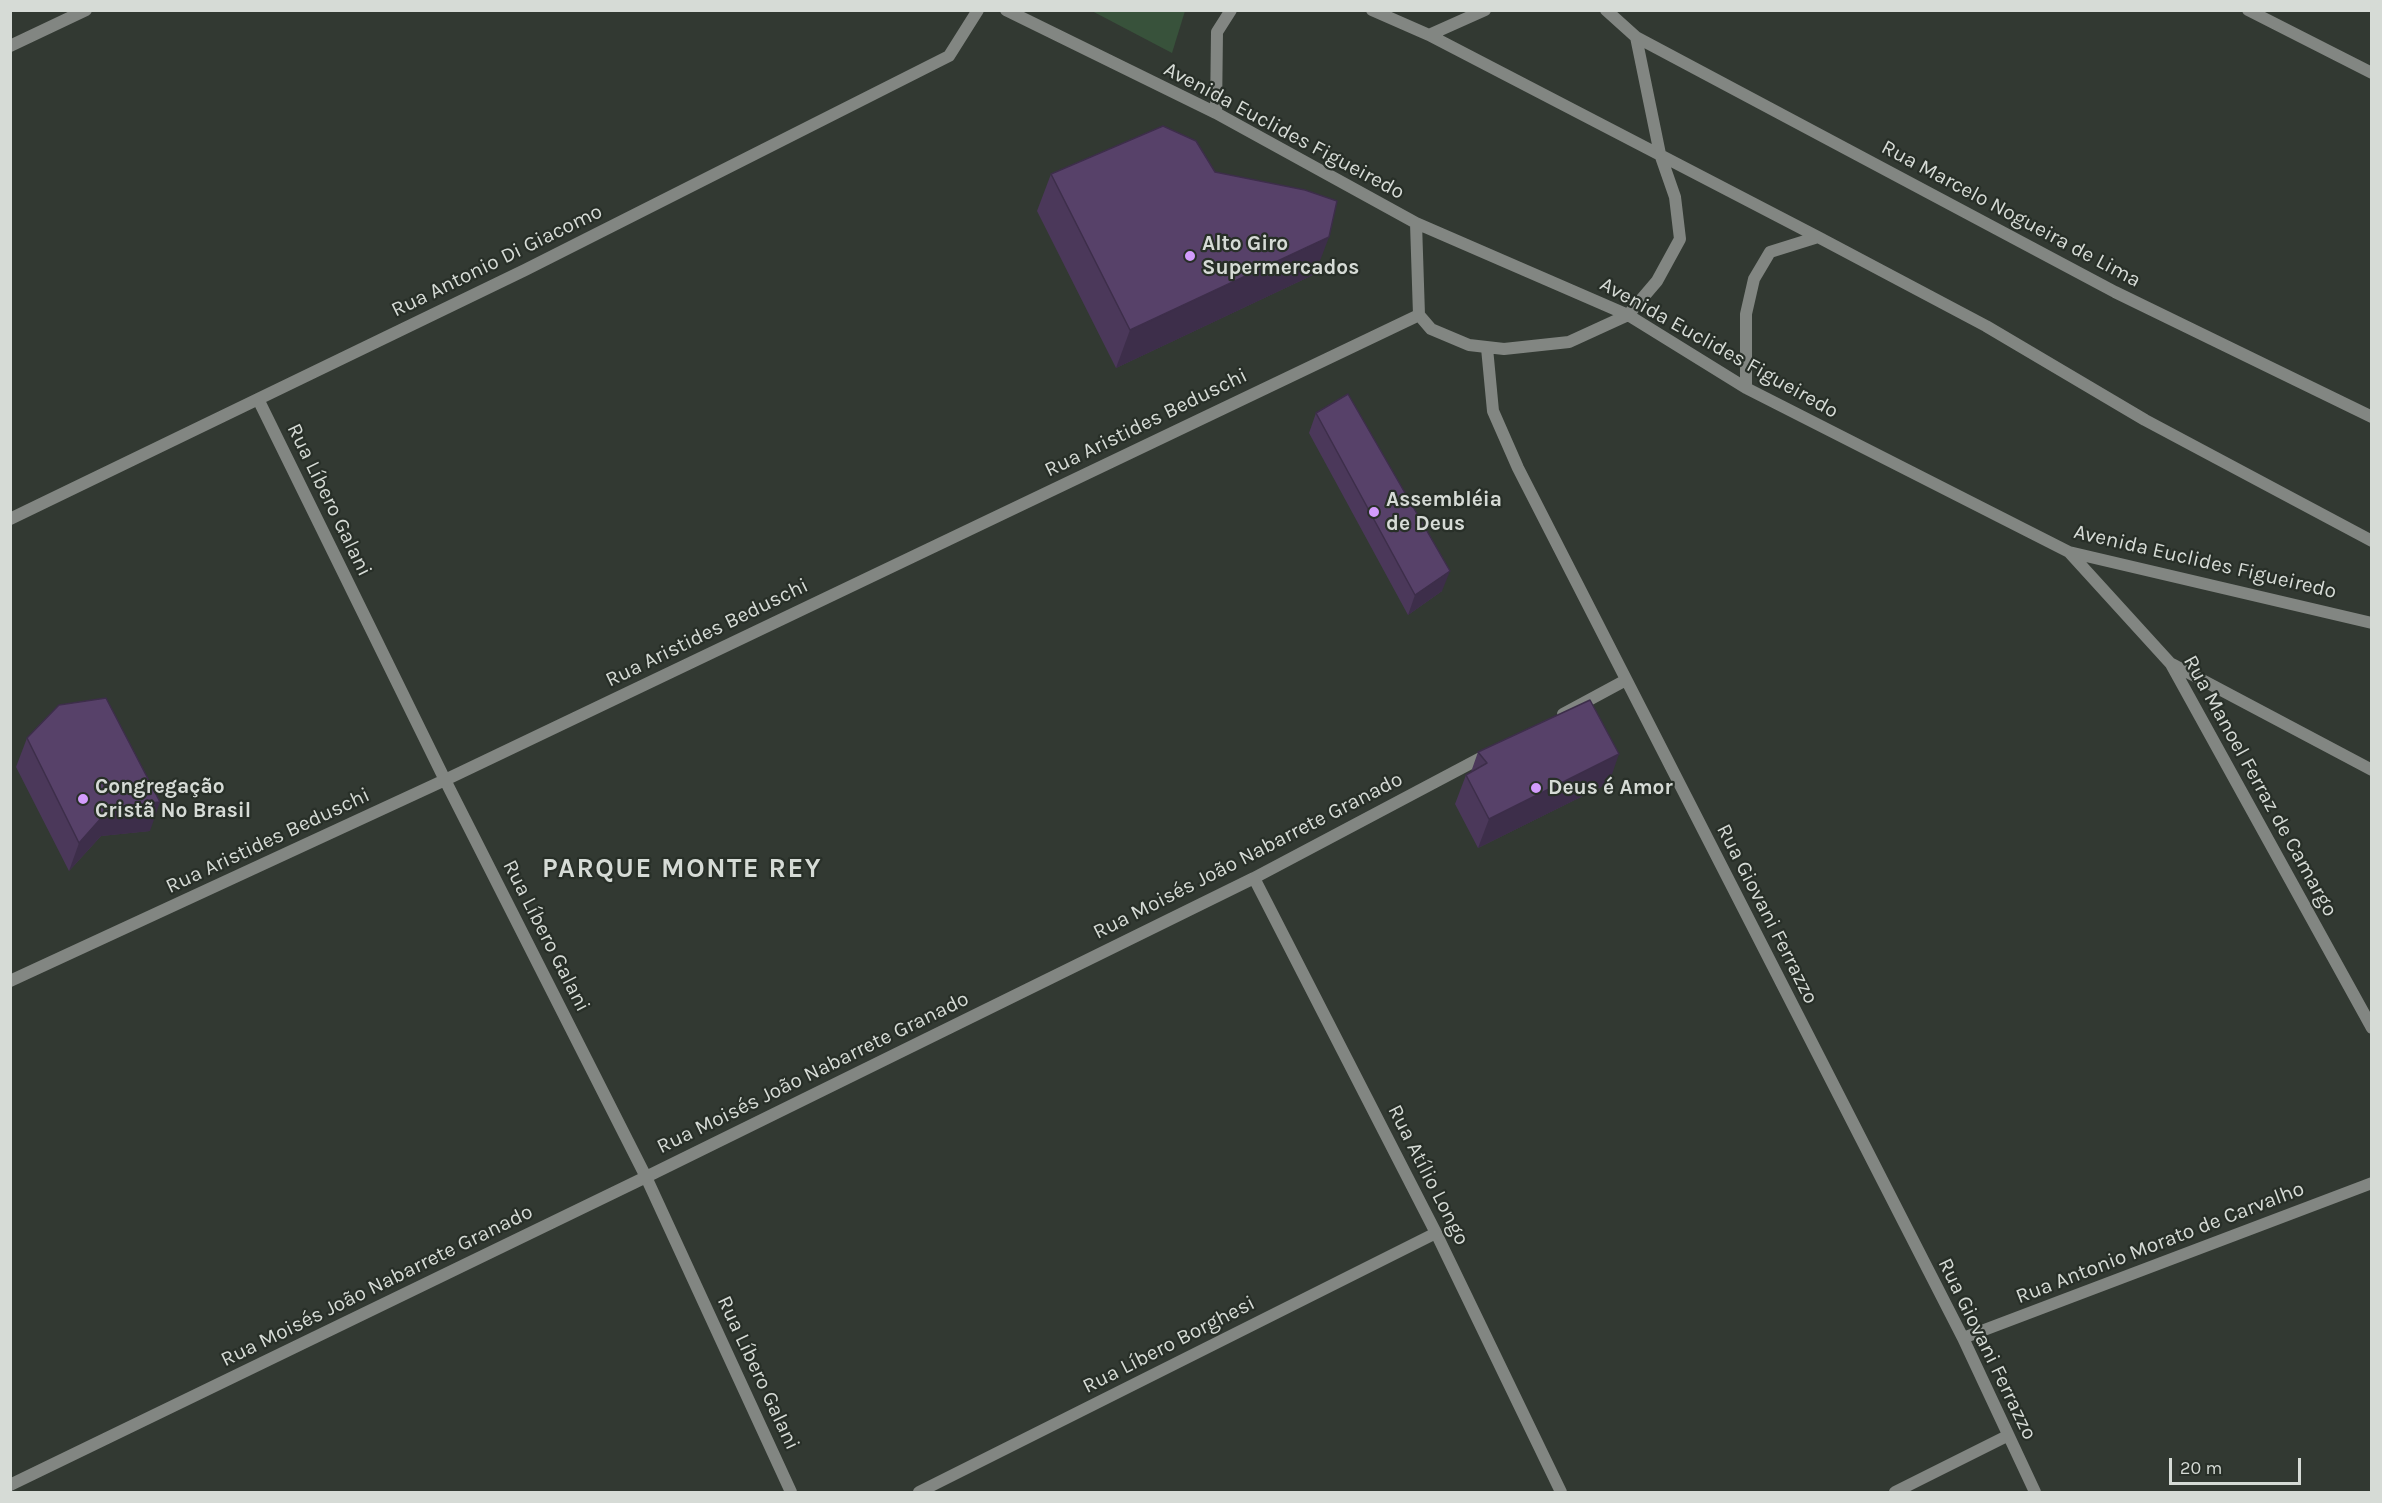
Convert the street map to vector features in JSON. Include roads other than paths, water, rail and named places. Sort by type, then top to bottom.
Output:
[{"type":"street","points":[[10,46],[86,10]]},
{"type":"street","name":"Rua Antonio Di Giacomo","points":[[10,519],[536,264],[949,56],[978,10]]},
{"type":"street","name":"Avenida Euclides Figueiredo","points":[[1006,10],[1216,113],[1416,223],[1628,315],[1746,388],[2068,552],[2372,622]]},
{"type":"street","points":[[1216,113],[1217,32],[1231,10]]},
{"type":"street","points":[[1372,10],[1429,35],[1660,153],[1986,326],[2145,420],[2372,541]]},
{"type":"street","points":[[1429,35],[1485,10]]},
{"type":"street","points":[[2248,10],[2372,73]]},
{"type":"street","name":"Rua Marcelo Nogueira de Lima","points":[[1608,11],[1636,37],[2115,292],[2372,417]]},
{"type":"street","points":[[1416,223],[1419,315],[1431,330],[1469,345],[1504,349],[1569,342],[1628,315],[1657,281],[1680,239],[1675,197],[1660,153],[1636,37]]},
{"type":"street","points":[[1746,388],[1746,314],[1754,279],[1770,252],[1818,237]]},
{"type":"street","name":"Rua Aristides Beduschi","points":[[10,981],[445,780],[1419,315]]},
{"type":"street","name":"Rua Giovani Ferrazzo","points":[[1487,348],[1493,411],[1518,468],[1963,1338],[2035,1492]]},
{"type":"street","name":"Rua Líbero Galani","points":[[258,399],[445,780],[646,1177],[791,1492]]},
{"type":"street","name":"Rua Manoel Ferraz de Camargo","points":[[2068,552],[2170,664],[2372,1028]]},
{"type":"street","points":[[2170,664],[2372,770]]},
{"type":"street","points":[[1554,719],[1626,680]]},
{"type":"street","name":"Rua Moisés João Nabarrete Granado","points":[[10,1485],[646,1177],[1254,878],[1502,746]]},
{"type":"street","name":"Rua Atílio Longo","points":[[1254,878],[1436,1233],[1561,1492]]},
{"type":"street","name":"Rua Antonio Morato de Carvalho","points":[[1963,1338],[2372,1183]]},
{"type":"street","name":"Rua Líbero Borghesi","points":[[919,1492],[1436,1233]]},
{"type":"street","points":[[1895,1492],[2007,1436]]},
{"type":"place","name":"Alto Giro Supermercados","points":[[1190,256]]},
{"type":"place","name":"Assembléia de Deus","points":[[1374,512]]},
{"type":"place","name":"Deus é Amor","points":[[1536,788]]},
{"type":"place","name":"Congregação Cristã No Brasil","points":[[83,799]]},
{"type":"district","name":"PARQUE MONTE REY","points":[[682,869]]}]
